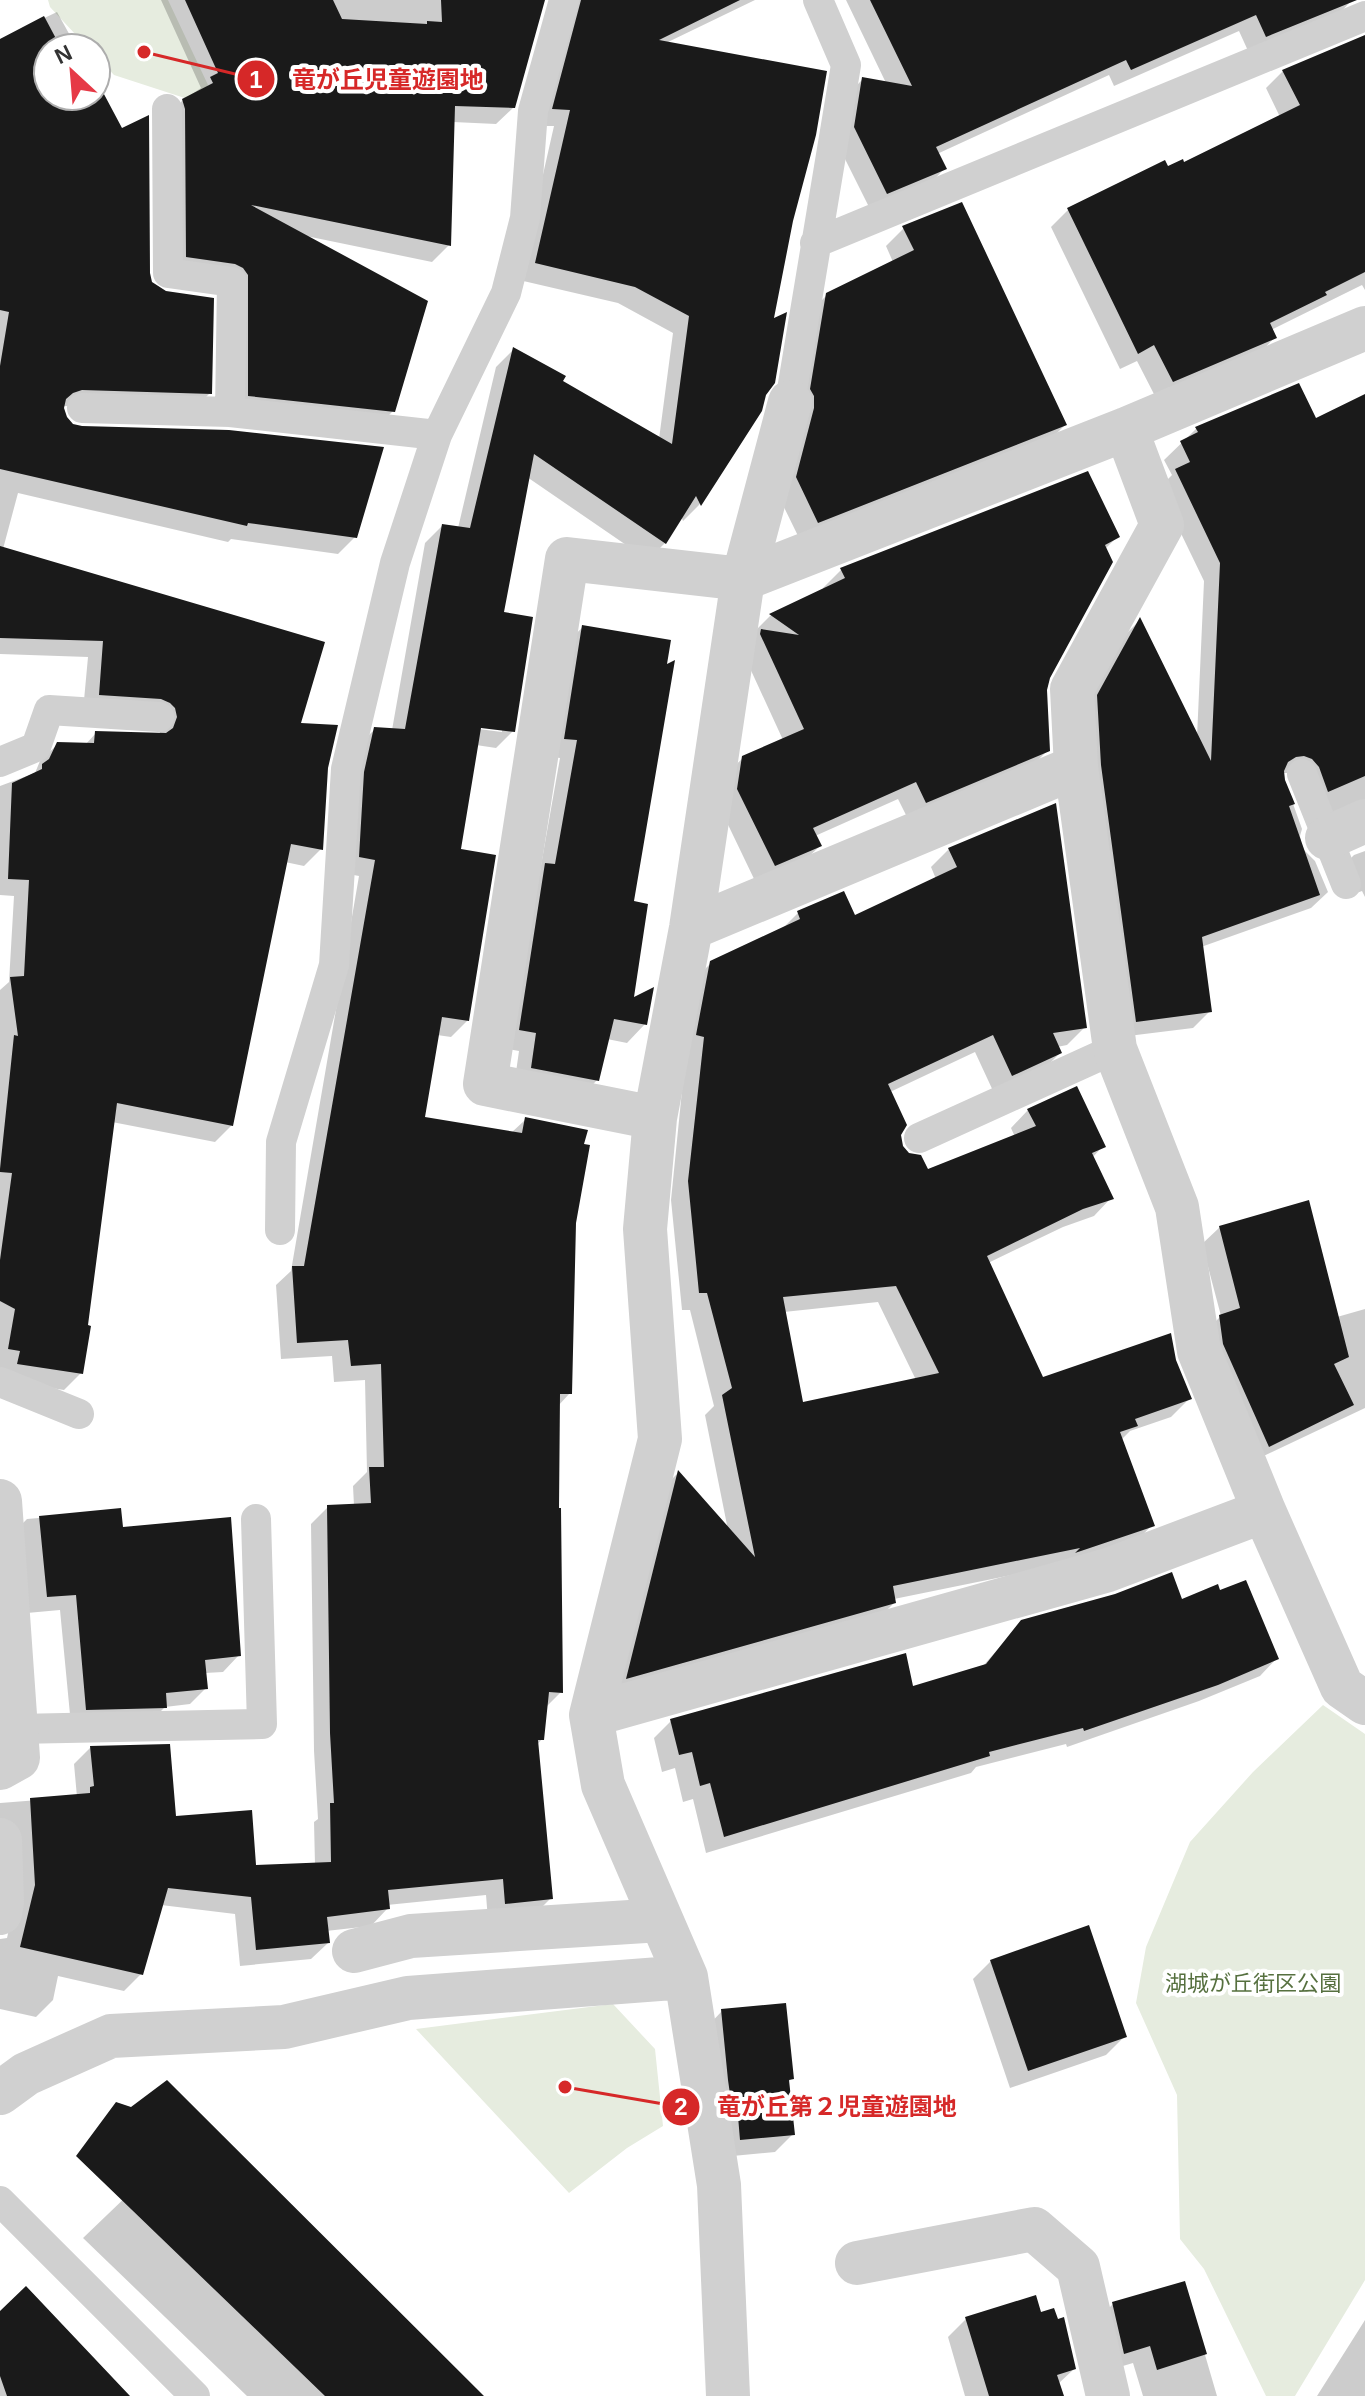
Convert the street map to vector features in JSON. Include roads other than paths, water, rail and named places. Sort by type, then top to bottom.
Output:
[{"type":"street","points":[[655,1118],[485,1084],[567,559],[743,579],[1126,429],[1365,328]]},
{"type":"street","points":[[728,2396],[719,2185],[686,1977],[603,1785],[591,1715],[660,1439],[645,1229],[655,1118],[691,928],[743,579],[790,402]]},
{"type":"street","points":[[1126,429],[1162,525],[1072,689],[1076,767],[1115,1049],[1177,1207],[1199,1351],[1264,1511],[1342,1687],[1365,1703]]},
{"type":"street","points":[[691,928],[1076,767]]},
{"type":"street","points":[[0,1501],[18,1758],[0,1768]]},
{"type":"street","points":[[591,1715],[1108,1570],[1264,1511]]},
{"type":"street","points":[[0,1840],[0,1913]]},
{"type":"street","points":[[354,1951],[411,1936],[661,1920]]},
{"type":"street","points":[[0,2093],[26,2074],[111,2036],[284,2027],[408,1998],[686,1977]]},
{"type":"street","points":[[857,2263],[1034,2229],[1078,2267],[1108,2396]]},
{"type":"lane","points":[[280,1230],[281,1142],[334,965],[346,769],[395,563],[437,435],[506,293],[525,218],[533,111],[564,0]]},
{"type":"lane","points":[[790,402],[846,65],[818,0]]},
{"type":"lane","points":[[815,243],[1365,16]]},
{"type":"lane","points":[[167,109],[168,273],[232,282],[230,412]]},
{"type":"lane","points":[[82,408],[230,412],[437,435]]},
{"type":"lane","points":[[0,762],[36,747],[49,710],[159,717]]},
{"type":"lane","points":[[1302,774],[1346,830],[1346,884]]},
{"type":"lane","points":[[919,1138],[1115,1049]]},
{"type":"lane","points":[[0,1382],[79,1414]]},
{"type":"lane","points":[[16,1729],[262,1724],[256,1519]]},
{"type":"lane","points":[[0,2201],[195,2396]]},
{"type":"place","name":"竜が丘児童遊園地","points":[[144,52]]},
{"type":"place","name":"竜が丘第２児童遊園地","points":[[565,2087]]},
{"type":"park label","name":"湖城が丘街区公園","points":[[1253,1983]]}]
